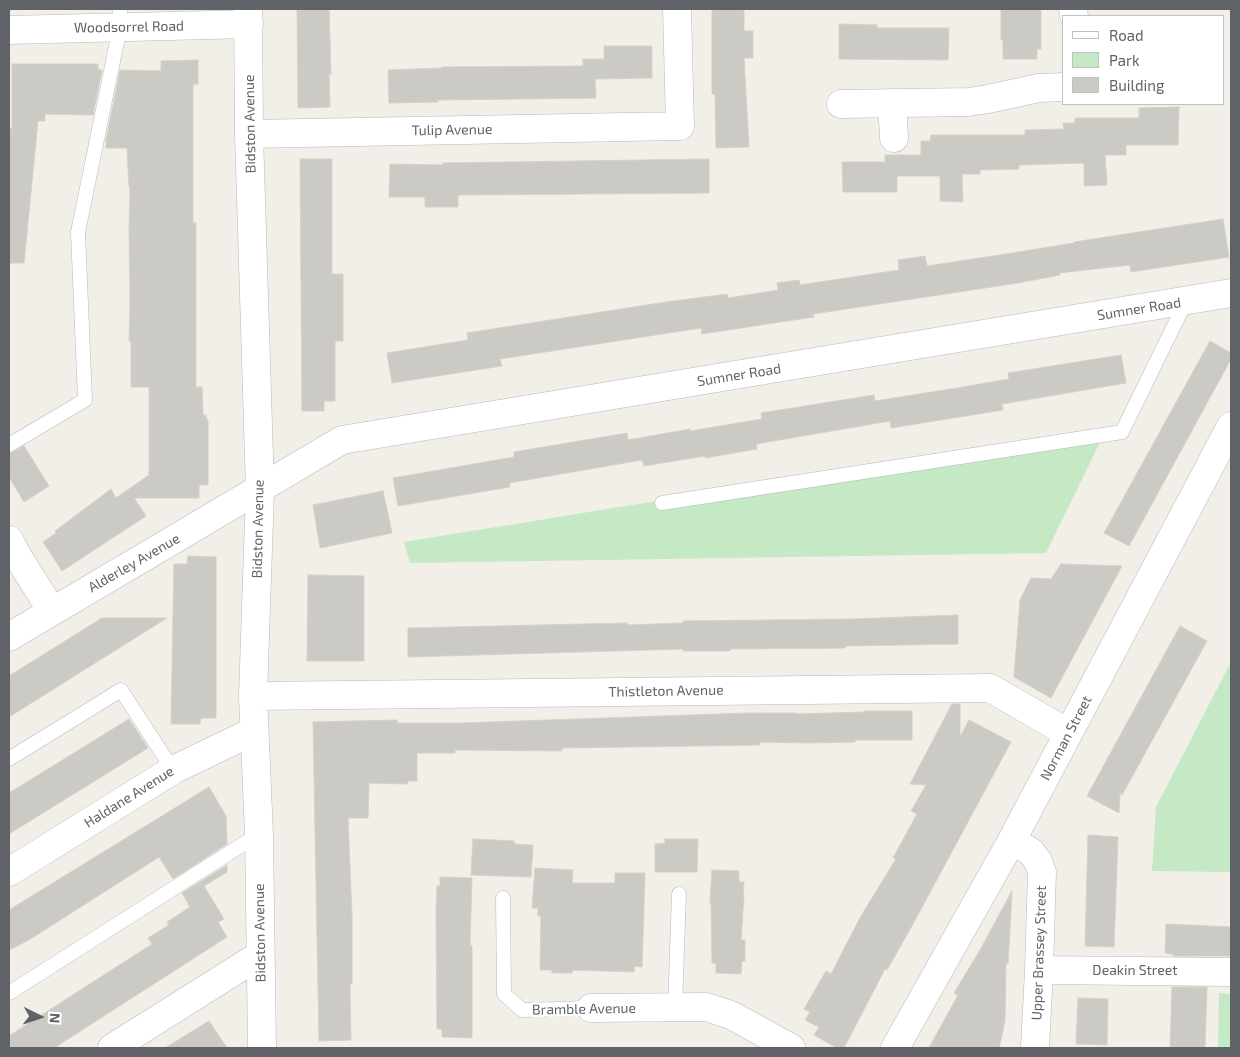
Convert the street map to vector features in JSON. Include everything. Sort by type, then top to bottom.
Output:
[{"type":"street","name":"Tulip Avenue","points":[[249,134],[680,126],[677,9]]},
{"type":"street","name":"Woodsorrel Road","points":[[9,30],[120,18],[249,16]]},
{"type":"street","name":"Bidston Avenue","points":[[249,16],[249,134],[260,490],[253,696],[262,1048]]},
{"type":"street","points":[[841,104],[968,102],[988,100],[1040,88],[1062,87]]},
{"type":"street","points":[[892,103],[894,138]]},
{"type":"street","name":"Sumner Road","points":[[260,490],[342,440],[1231,293]]},
{"type":"street","name":"Norman Street","points":[[895,1048],[1012,840],[1231,426]]},
{"type":"street","name":"Alderley Avenue","points":[[9,637],[260,490]]},
{"type":"street","points":[[9,540],[52,611]]},
{"type":"street","name":"Thistleton Avenue","points":[[253,696],[990,688],[1068,733]]},
{"type":"street","name":"Haldane Avenue","points":[[9,872],[174,770],[254,731]]},
{"type":"street","name":"Upper Brassey Street","points":[[1012,840],[1031,852],[1038,861],[1042,872],[1040,970],[1035,1048]]},
{"type":"street","points":[[112,1048],[260,955]]},
{"type":"street","name":"Deakin Street","points":[[1040,970],[1231,972]]},
{"type":"street","name":"Bramble Avenue","points":[[592,1008],[706,1007],[731,1015],[790,1048]]},
{"type":"lane","points":[[9,445],[85,400],[78,232],[120,18]]},
{"type":"lane","points":[[662,503],[1122,432],[1186,301]]},
{"type":"lane","points":[[9,759],[121,690],[174,770]]},
{"type":"lane","points":[[9,993],[258,834]]},
{"type":"lane","points":[[675,1008],[679,894]]},
{"type":"lane","name":"Bramble Avenue","points":[[503,898],[504,994],[522,1010],[592,1008]]},
{"type":"green space","points":[[1107,428],[1046,553],[410,563],[404,542]]},
{"type":"green space","points":[[1231,662],[1231,872],[1152,871],[1156,807]]},
{"type":"green space","points":[[1219,993],[1231,994],[1231,1048],[1218,1048]]},
{"type":"building","points":[[297,9],[329,9],[330,107],[298,108]]},
{"type":"building","points":[[712,9],[744,9],[744,31],[753,31],[753,58],[744,58],[749,147],[716,148],[715,94],[712,94]]},
{"type":"building","points":[[1001,9],[1041,9],[1041,49],[1037,49],[1037,59],[1003,59]]},
{"type":"building","points":[[839,24],[877,25],[877,28],[949,28],[948,60],[839,59]]},
{"type":"building","points":[[604,46],[652,46],[652,78],[595,79],[596,98],[438,100],[438,102],[389,103],[388,70],[442,67],[583,66],[583,59],[604,59]]},
{"type":"building","points":[[198,60],[198,84],[193,84],[193,223],[196,223],[196,387],[202,387],[203,415],[206,415],[208,420],[208,485],[199,485],[199,498],[134,498],[146,516],[62,571],[43,542],[111,489],[116,498],[149,475],[149,387],[131,387],[131,341],[129,341],[130,187],[127,148],[106,148],[120,70],[161,71],[161,61]]},
{"type":"building","points":[[12,64],[98,64],[98,70],[102,70],[93,115],[45,114],[45,121],[38,121],[24,263],[9,263],[9,128],[12,129]]},
{"type":"building","points":[[1179,107],[1178,145],[1126,145],[1126,155],[1105,155],[1107,185],[1084,186],[1084,163],[1019,165],[1019,169],[980,170],[980,174],[962,174],[963,202],[940,201],[940,176],[897,176],[897,192],[843,192],[842,162],[885,162],[885,155],[921,155],[921,141],[930,141],[931,135],[1025,135],[1025,130],[1064,129],[1063,123],[1075,123],[1075,118],[1139,118],[1139,108]]},
{"type":"building","points":[[300,159],[332,159],[332,274],[343,274],[343,341],[335,341],[335,401],[324,401],[324,411],[302,411]]},
{"type":"building","points":[[709,159],[709,193],[458,195],[458,207],[425,207],[425,197],[389,197],[390,164],[443,165],[443,163]]},
{"type":"building","points":[[1223,219],[1229,257],[1131,272],[1130,265],[1059,273],[1060,275],[1018,283],[813,314],[814,317],[702,334],[701,328],[500,359],[502,366],[392,383],[387,353],[468,340],[467,333],[666,302],[727,294],[728,298],[778,290],[777,283],[799,280],[800,285],[899,270],[898,260],[925,256],[927,266]]},
{"type":"building","points":[[1210,341],[1231,353],[1231,359],[1129,546],[1104,533]]},
{"type":"building","points":[[1121,355],[1126,383],[1002,404],[1003,410],[891,428],[890,421],[756,444],[757,449],[705,458],[705,456],[644,466],[642,460],[509,483],[510,487],[398,506],[393,478],[514,457],[514,452],[627,433],[628,440],[690,429],[690,431],[762,419],[761,413],[874,395],[875,401],[957,388],[1009,379],[1008,373]]},
{"type":"building","points":[[24,446],[49,486],[24,502],[9,477],[9,454]]},
{"type":"building","points":[[383,491],[392,533],[320,548],[313,505]]},
{"type":"building","points":[[188,556],[216,557],[216,718],[201,718],[200,724],[171,724],[174,564],[187,564]]},
{"type":"building","points":[[1061,564],[1122,566],[1051,698],[1014,677],[1020,600],[1031,578],[1051,579]]},
{"type":"building","points":[[308,575],[364,576],[364,661],[307,661]]},
{"type":"building","points":[[958,615],[958,644],[845,646],[845,648],[730,649],[730,651],[683,651],[683,649],[408,657],[408,628],[627,623],[627,625],[683,623],[683,621],[852,619]]},
{"type":"building","points":[[102,618],[167,618],[9,717],[9,676]]},
{"type":"building","points":[[1180,626],[1207,641],[1122,795],[1120,793],[1119,813],[1087,796]]},
{"type":"building","points":[[952,704],[960,704],[960,737],[969,720],[1011,742],[913,924],[887,970],[885,969],[844,1048],[837,1048],[814,1035],[819,1027],[805,1020],[810,1012],[804,1009],[826,971],[831,974],[861,916],[896,859],[893,858],[917,814],[911,811],[926,785],[910,784]]},
{"type":"building","points":[[912,711],[912,740],[855,740],[855,742],[807,743],[760,742],[760,745],[562,748],[562,751],[455,750],[455,753],[417,753],[417,781],[408,781],[407,784],[369,783],[368,818],[348,818],[352,916],[351,1040],[319,1041],[313,722],[397,720],[397,723],[463,723],[747,713],[797,714]]},
{"type":"building","points":[[129,719],[148,748],[9,834],[9,793]]},
{"type":"building","points":[[209,787],[226,816],[227,844],[173,879],[159,857],[29,940],[9,950],[9,910]]},
{"type":"building","points":[[1088,835],[1118,837],[1114,947],[1085,946]]},
{"type":"building","points":[[473,839],[514,841],[514,844],[533,845],[531,877],[471,875]]},
{"type":"building","points":[[665,839],[698,839],[697,872],[655,872],[655,844],[665,843]]},
{"type":"building","points":[[227,865],[227,872],[204,886],[224,919],[218,922],[227,937],[54,1048],[9,1048],[9,1036],[152,944],[148,938],[169,925],[167,922],[190,907],[182,893]]},
{"type":"building","points":[[535,868],[573,870],[572,883],[615,883],[615,873],[645,873],[642,967],[635,966],[634,972],[573,970],[572,973],[552,973],[552,970],[540,970],[541,916],[538,916],[538,908],[532,908]]},
{"type":"building","points":[[712,870],[739,871],[739,882],[744,882],[741,940],[745,940],[745,961],[742,961],[741,974],[716,973],[716,963],[712,963],[710,904]]},
{"type":"building","points":[[440,877],[472,878],[470,945],[472,946],[472,1038],[442,1037],[442,1029],[437,1029],[436,911],[437,886],[440,886]]},
{"type":"building","points":[[1012,891],[1008,964],[1006,963],[1005,1021],[999,1048],[929,1048],[958,995],[954,993]]},
{"type":"building","points":[[1166,924],[1231,927],[1231,956],[1173,956],[1173,954],[1165,953]]},
{"type":"building","points":[[1172,987],[1207,987],[1205,1048],[1170,1048]]},
{"type":"building","points":[[1078,998],[1108,999],[1107,1045],[1076,1044]]},
{"type":"building","points":[[209,1021],[227,1048],[165,1048]]}]
